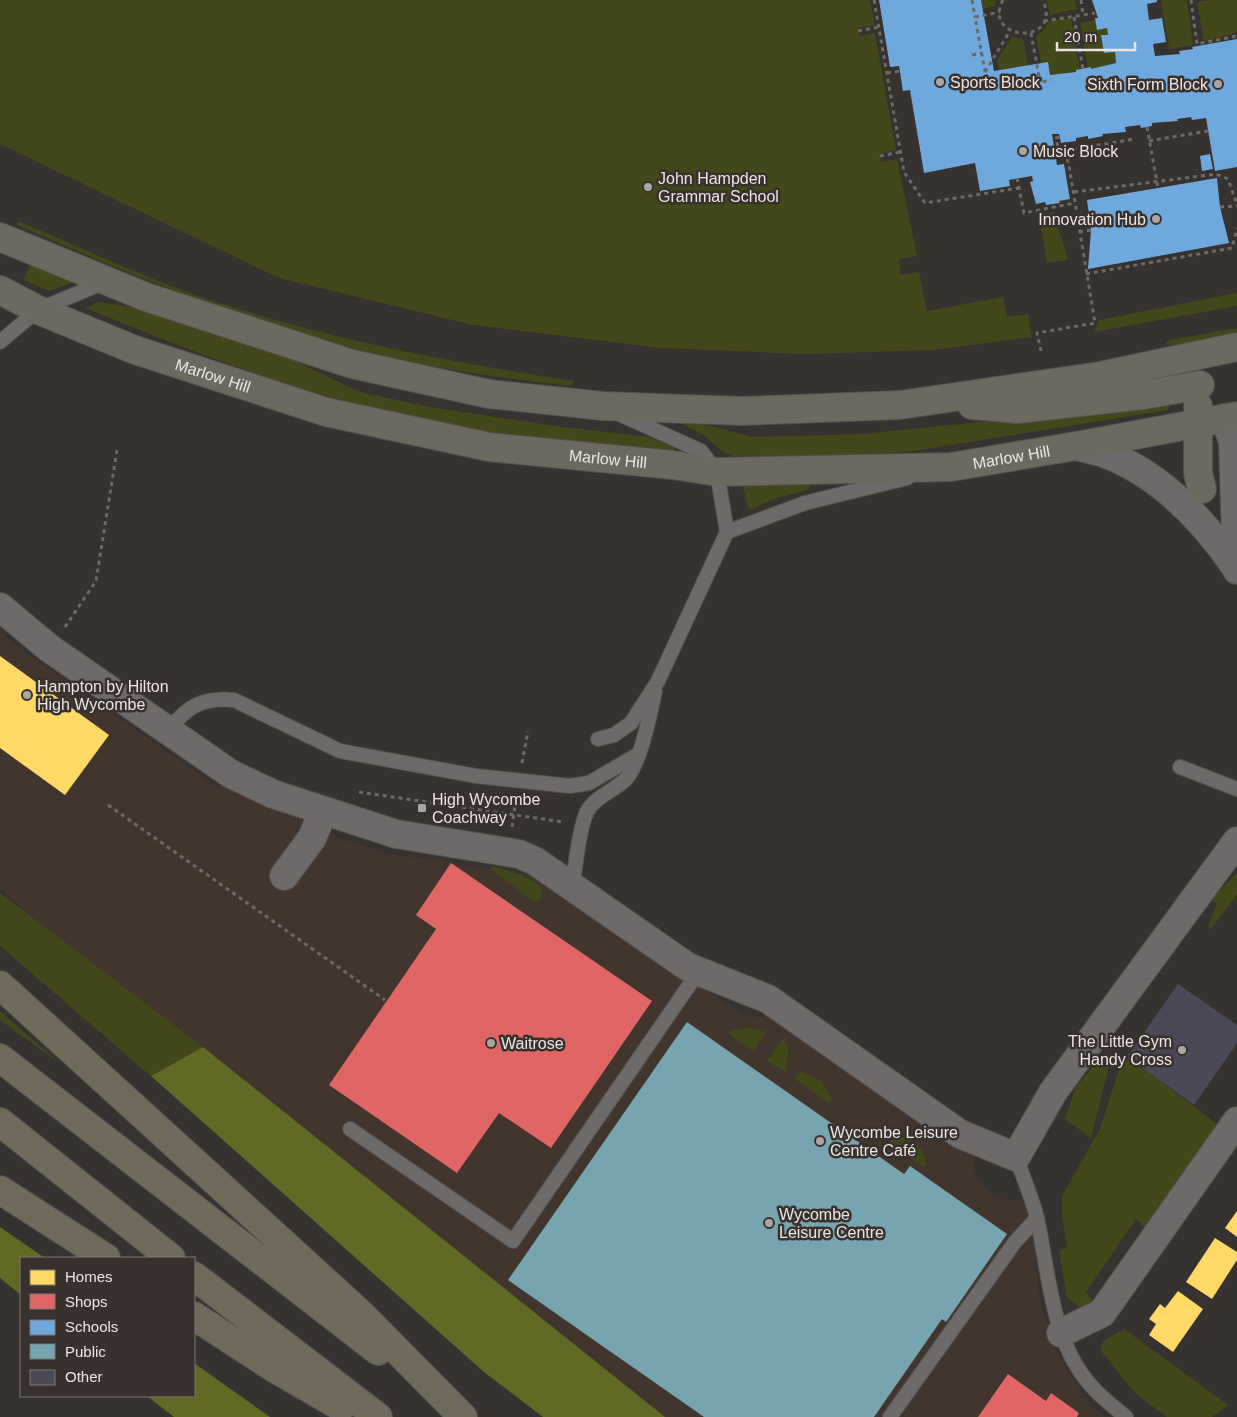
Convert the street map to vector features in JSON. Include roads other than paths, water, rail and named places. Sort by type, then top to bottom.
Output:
[{"type":"highway","points":[[0,985],[361,1314],[463,1417]]},
{"type":"highway","points":[[0,1058],[463,1417]]},
{"type":"highway","points":[[0,1122],[170,1257]]},
{"type":"highway","points":[[0,1190],[104,1257]]},
{"type":"highway","points":[[195,1277],[378,1417]]},
{"type":"highway","points":[[195,1317],[274,1368],[358,1417]]},
{"type":"main road","points":[[0,237],[146,296],[352,364],[489,394],[603,406],[742,411],[900,404],[1100,376],[1233,348]]},
{"type":"main road","name":"Marlow Hill","points":[[0,290],[38,310],[135,350],[326,412],[489,447],[673,465],[717,472],[951,467],[1231,417]]},
{"type":"main road","points":[[1202,489],[1198,473],[1197,424],[1200,385],[1233,348]]},
{"type":"main road","points":[[926,401],[1018,409],[1144,395],[1200,385]]},
{"type":"main road","points":[[1200,385],[1231,417]]},
{"type":"street","points":[[1231,417],[1236,500],[1236,568]]},
{"type":"street","points":[[1076,446],[1106,454],[1142,472],[1160,485],[1213,534],[1236,568]]},
{"type":"street","points":[[1202,489],[1213,534]]},
{"type":"street","points":[[0,607],[46,646],[231,774],[273,794],[323,812],[396,834],[519,854],[535,861],[688,967],[768,999],[960,1134],[1016,1157],[1053,1092],[1237,841]]},
{"type":"street","points":[[284,876],[312,838],[323,812]]},
{"type":"street","points":[[1062,1333],[1102,1313],[1237,1121]]},
{"type":"lane","points":[[0,342],[38,310],[109,280]]},
{"type":"lane","points":[[598,739],[614,735],[632,723],[658,681],[727,532],[717,472],[701,451],[603,406]]},
{"type":"lane","points":[[727,532],[805,503],[951,467]]},
{"type":"lane","points":[[572,886],[586,814],[593,804],[626,779],[634,768],[637,755],[647,732],[658,681]]},
{"type":"lane","points":[[169,730],[185,711],[201,703],[216,698],[234,700],[340,751],[476,776],[570,786],[589,783],[637,755]]},
{"type":"lane","points":[[1180,766],[1237,789]]},
{"type":"lane","points":[[350,1129],[513,1241],[699,971]]},
{"type":"lane","points":[[1016,1157],[1037,1218],[1047,1282],[1062,1333],[1078,1368],[1096,1391],[1126,1417]]},
{"type":"lane","points":[[890,1417],[1016,1242],[1037,1218]]},
{"type":"place","name":"Sports Block","points":[[940,82]]},
{"type":"place","name":"Sixth Form Block","points":[[1218,84]]},
{"type":"place","name":"Music Block","points":[[1023,151]]},
{"type":"place","name":"John Hampden Grammar School","points":[[648,187]]},
{"type":"place","name":"Innovation Hub","points":[[1156,219]]},
{"type":"place","name":"Hampton by Hilton High Wycombe","points":[[27,695]]},
{"type":"place","name":"High Wycombe Coachway","points":[[422,808]]},
{"type":"place","name":"Waitrose","points":[[491,1043]]},
{"type":"place","name":"The Little Gym Handy Cross","points":[[1182,1050]]},
{"type":"place","name":"Wycombe Leisure Centre Café","points":[[820,1141]]},
{"type":"place","name":"Wycombe Leisure Centre","points":[[769,1223]]}]
